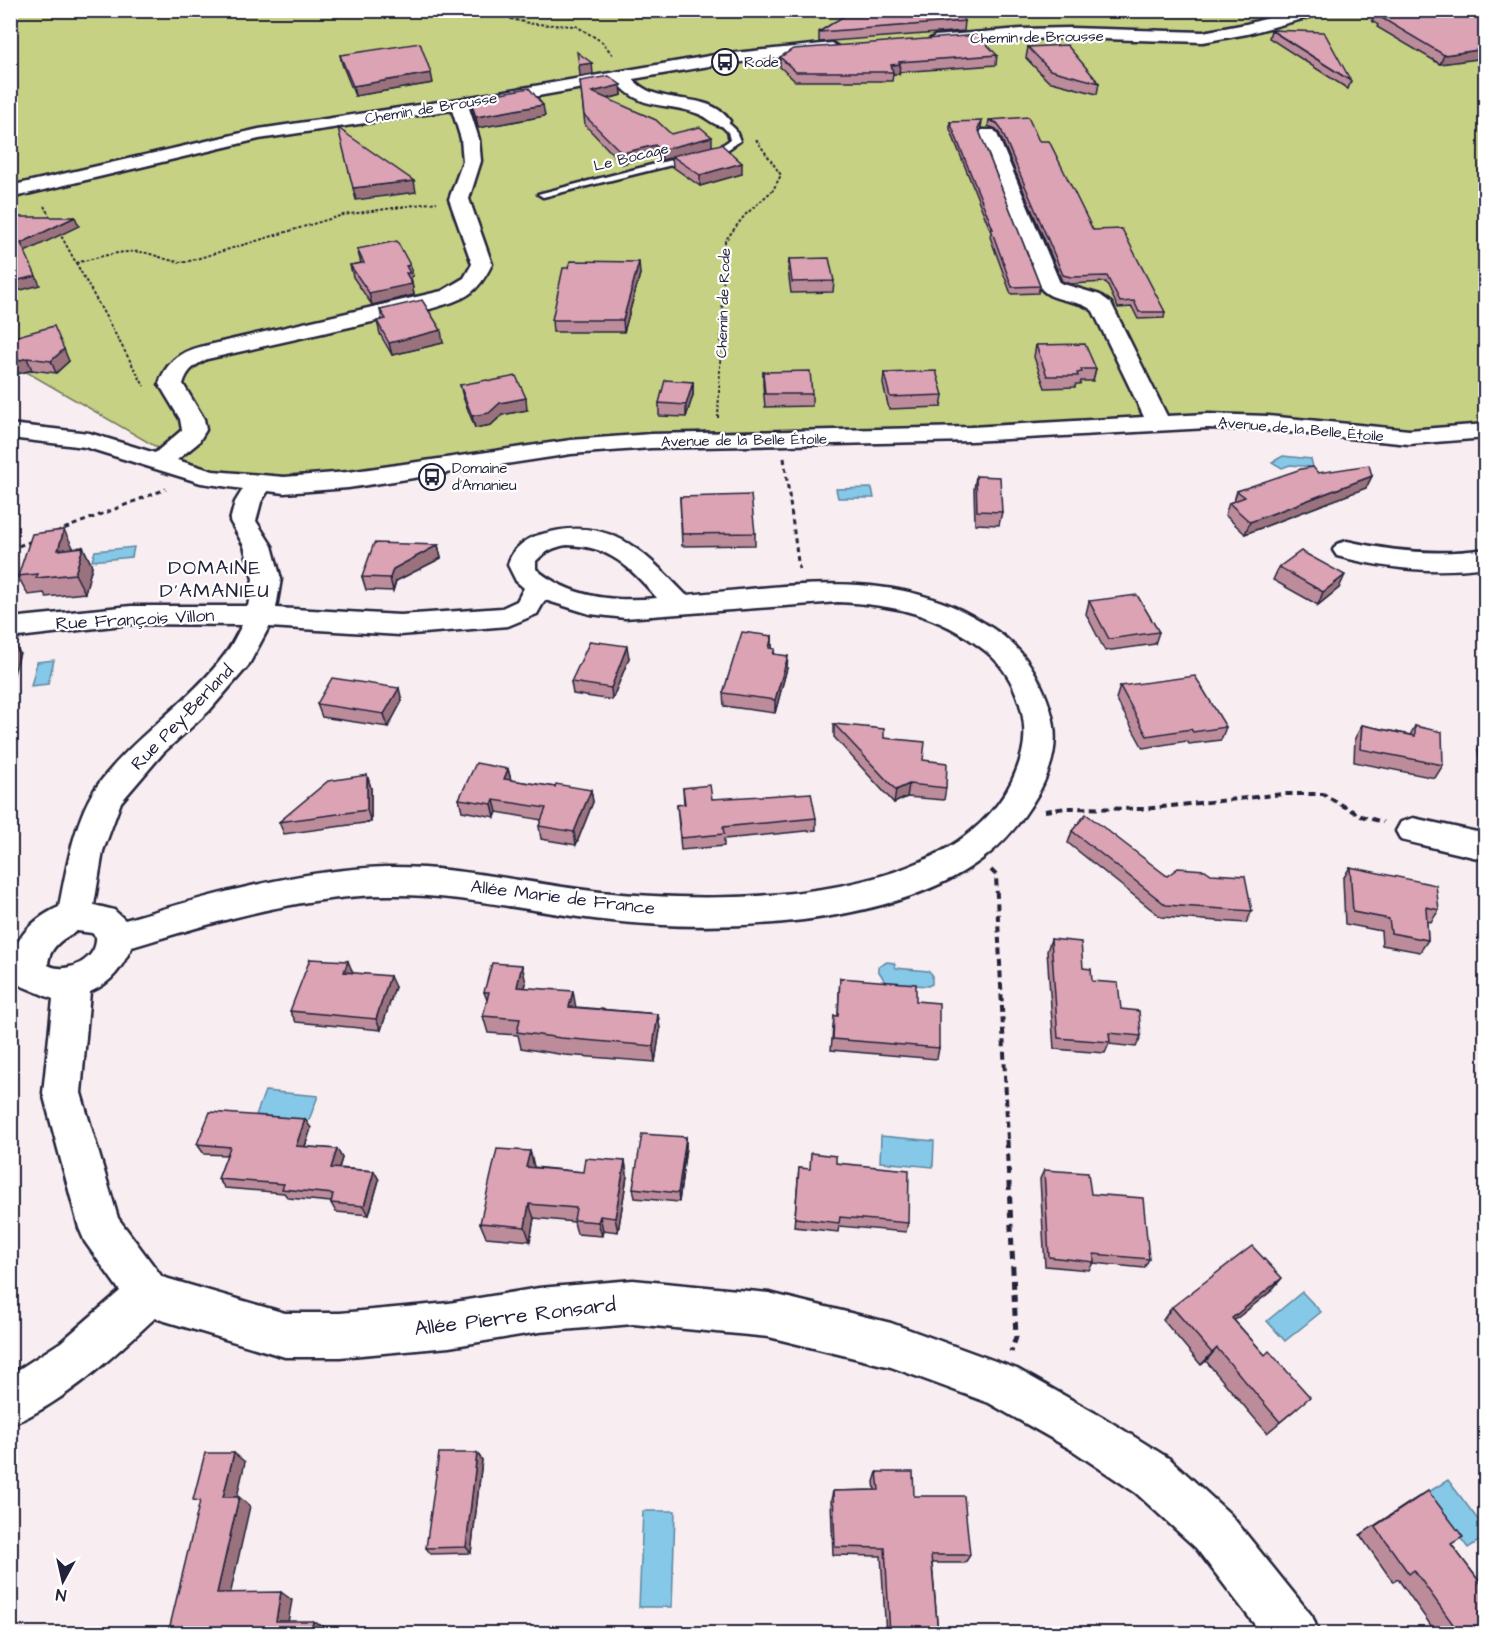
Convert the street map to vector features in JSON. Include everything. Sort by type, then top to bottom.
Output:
[{"type":"street","name":"Chemin de Brousse","points":[[920,42],[1021,34],[1203,37],[1247,29],[1319,10]]},
{"type":"street","name":"Chemin de Brousse","points":[[10,192],[259,134],[459,104],[715,60],[851,47]]},
{"type":"street","points":[[621,76],[631,90],[651,100],[707,110],[721,121]]},
{"type":"street","points":[[159,462],[189,438],[194,430],[192,419],[171,384],[173,371],[182,363],[200,354],[422,304],[450,296],[473,282],[482,264],[459,199],[472,161],[470,139],[459,104]]},
{"type":"street","points":[[984,139],[1051,287],[1060,292],[1087,298],[1099,303],[1103,308],[1158,422]]},
{"type":"street","name":"Avenue de la Belle Étoile","points":[[10,431],[89,440],[210,478],[259,484],[303,484],[348,480],[571,447],[718,440],[971,434],[1208,421],[1268,423],[1409,437],[1485,431]]},
{"type":"street","name":"Rue Pey-Berland","points":[[75,916],[86,851],[107,797],[152,745],[198,704],[238,660],[260,617],[267,579],[258,546],[243,521],[248,502],[259,484]]},
{"type":"street","name":"Allée Marie de France","points":[[117,938],[231,904],[336,884],[387,881],[434,882],[603,906],[683,911],[765,909],[896,888],[941,868],[971,850],[1005,817],[1033,775],[1041,739],[1038,710],[1017,663],[1000,646],[934,607],[876,595],[842,592],[636,609],[589,605],[540,585],[527,576],[522,569],[522,560],[528,551],[547,541],[562,538],[588,538],[615,546],[636,561],[679,605]]},
{"type":"street","points":[[1347,550],[1379,558],[1415,562],[1443,563],[1485,558]]},
{"type":"street","points":[[260,617],[400,625],[508,617],[527,607],[540,585]]},
{"type":"street","name":"Rue François Villon","points":[[10,628],[131,615],[218,614],[260,617]]},
{"type":"street","points":[[1413,831],[1485,847]]},
{"type":"street","points":[[75,916],[99,917],[114,929],[117,938],[115,948],[99,969],[73,983],[47,984],[20,976],[37,939],[48,929],[75,916]]},
{"type":"street","points":[[10,1402],[76,1358],[149,1295],[100,1228],[62,1093],[73,983]]},
{"type":"street","name":"Allée Pierre Ronsard","points":[[149,1295],[285,1335],[340,1335],[449,1325],[539,1310],[633,1302],[769,1315],[891,1345],[1001,1385],[1088,1434],[1153,1476],[1213,1531],[1294,1634]]},
{"type":"lane","name":"Le Bocage","points":[[543,194],[721,150],[735,141],[732,131],[721,121]]},
{"type":"path","points":[[506,10],[512,19],[533,24],[576,27],[601,41],[615,57],[621,76]]},
{"type":"path","name":"Chemin de Rode","points":[[718,440],[725,241],[746,215],[773,190],[782,175],[743,125],[721,121]]},
{"type":"path","points":[[34,187],[150,395]]},
{"type":"path","points":[[76,263],[128,252],[154,255],[166,261],[186,262],[343,215],[459,199]]},
{"type":"path","points":[[783,452],[803,594]]},
{"type":"path","points":[[53,533],[168,488]]},
{"type":"path","points":[[10,549],[32,541]]},
{"type":"path","points":[[1005,817],[1066,808],[1144,809],[1283,794],[1323,794],[1361,816],[1413,831]]},
{"type":"path","points":[[971,850],[996,875],[1016,1337],[1001,1385]]},
{"type":"green space","points":[[11,11],[1485,11],[1485,431],[1461,435],[1268,423],[651,441],[348,480],[210,478],[11,363]]},
{"type":"water","points":[[1283,456],[1311,459],[1313,467],[1290,465],[1282,468],[1272,462]]},
{"type":"water","points":[[872,488],[874,498],[838,498],[836,489]]},
{"type":"water","points":[[134,547],[132,557],[92,561],[95,551]]},
{"type":"water","points":[[54,660],[48,684],[31,686],[37,662]]},
{"type":"water","points":[[887,962],[894,963],[896,968],[928,971],[932,974],[932,984],[928,986],[886,983],[878,967]]},
{"type":"water","points":[[265,1091],[318,1096],[309,1120],[256,1115]]},
{"type":"water","points":[[881,1136],[934,1141],[933,1167],[880,1162]]},
{"type":"water","points":[[1302,1292],[1321,1312],[1285,1341],[1267,1321]]},
{"type":"water","points":[[1448,1480],[1485,1529],[1485,1537],[1468,1548],[1427,1493]]},
{"type":"water","points":[[643,1511],[675,1511],[672,1607],[639,1607]]},
{"type":"building","points":[[848,10],[955,10],[965,21],[819,32],[850,12]]},
{"type":"building","points":[[1485,10],[1485,49],[1444,55],[1380,17],[1384,17],[1375,11]]},
{"type":"building","points":[[1271,30],[1324,32],[1351,81]]},
{"type":"building","points":[[978,35],[997,55],[899,62],[900,64],[891,65],[893,72],[796,72],[780,57],[793,49]]},
{"type":"building","points":[[420,43],[431,73],[353,86],[340,55]]},
{"type":"building","points":[[1067,45],[1099,83],[1050,70],[1028,47]]},
{"type":"building","points":[[577,52],[592,63],[579,65]]},
{"type":"building","points":[[609,76],[621,85],[592,92],[656,120],[671,134],[700,127],[712,137],[661,150],[655,145],[622,153],[584,115],[580,81]]},
{"type":"building","points":[[529,88],[543,105],[476,117],[472,105],[501,93]]},
{"type":"building","points":[[1028,117],[1039,141],[1049,141],[1093,230],[1122,229],[1165,312],[1139,312],[1134,301],[1120,302],[1107,276],[1071,277],[1063,275],[1000,127],[989,120]]},
{"type":"building","points":[[982,121],[978,128],[1040,286],[1012,287],[991,229],[993,229],[950,122]]},
{"type":"building","points":[[338,128],[414,181],[353,188]]},
{"type":"building","points":[[721,144],[742,163],[700,175],[672,156]]},
{"type":"building","points":[[10,217],[75,217],[21,243],[36,276],[10,282]]},
{"type":"building","points":[[397,241],[410,265],[406,266],[410,273],[406,273],[412,284],[369,293],[350,265],[364,263],[357,249]]},
{"type":"building","points":[[829,258],[834,281],[792,282],[789,259]]},
{"type":"building","points":[[570,261],[639,262],[623,320],[552,320],[563,268],[568,268]]},
{"type":"building","points":[[422,300],[441,330],[389,343],[377,321],[386,319],[380,310]]},
{"type":"building","points":[[54,326],[64,349],[51,361],[27,358],[10,363],[10,338]]},
{"type":"building","points":[[1085,344],[1096,369],[1081,369],[1082,372],[1077,373],[1078,376],[1047,376],[1036,345]]},
{"type":"building","points":[[810,371],[812,394],[765,394],[763,372]]},
{"type":"building","points":[[936,371],[943,395],[890,397],[884,373]]},
{"type":"building","points":[[516,376],[526,398],[500,403],[489,413],[472,416],[460,385]]},
{"type":"building","points":[[665,380],[693,382],[686,405],[659,403]]},
{"type":"building","points":[[1369,465],[1372,476],[1250,522],[1229,503],[1245,497],[1237,491],[1301,469],[1313,467],[1318,473]]},
{"type":"building","points":[[976,476],[1000,477],[1002,512],[977,511]]},
{"type":"building","points":[[751,495],[755,533],[682,534],[680,497]]},
{"type":"building","points":[[64,530],[58,550],[83,547],[75,574],[36,578],[38,574],[18,576],[32,534]]},
{"type":"building","points":[[374,543],[438,545],[393,569],[390,578],[362,577]]},
{"type":"building","points":[[1301,551],[1345,575],[1323,592],[1279,567]]},
{"type":"building","points":[[1137,595],[1159,632],[1109,639],[1089,601]]},
{"type":"building","points":[[742,632],[772,636],[769,648],[775,649],[773,654],[788,656],[775,700],[723,693]]},
{"type":"building","points":[[590,641],[627,646],[611,688],[571,682]]},
{"type":"building","points":[[1195,676],[1226,727],[1193,732],[1191,729],[1147,736],[1120,686]]},
{"type":"building","points":[[332,678],[399,688],[384,714],[317,704]]},
{"type":"building","points":[[834,724],[884,729],[884,738],[925,742],[923,760],[947,763],[946,788],[909,784],[896,790]]},
{"type":"building","points":[[1362,725],[1415,736],[1415,726],[1442,732],[1443,765],[1360,749]]},
{"type":"building","points":[[476,763],[508,769],[504,779],[591,790],[574,832],[539,826],[546,808],[494,800],[492,804],[459,799]]},
{"type":"building","points":[[367,775],[367,810],[279,822],[328,781]]},
{"type":"building","points":[[710,785],[712,799],[811,793],[816,818],[723,827],[724,834],[681,838],[677,805],[685,804],[683,788]]},
{"type":"building","points":[[1086,814],[1167,876],[1178,868],[1205,870],[1211,874],[1245,876],[1252,911],[1166,905],[1072,831]]},
{"type":"building","points":[[1350,867],[1436,885],[1439,910],[1426,907],[1428,940],[1391,933],[1389,919],[1353,912]]},
{"type":"building","points":[[1051,939],[1081,942],[1083,968],[1091,969],[1092,981],[1118,983],[1121,1009],[1139,1011],[1141,1036],[1109,1033],[1110,1042],[1058,1038]]},
{"type":"building","points":[[310,959],[348,961],[344,972],[390,976],[376,1019],[290,1011]]},
{"type":"building","points":[[492,963],[522,965],[517,987],[573,991],[569,1007],[658,1014],[653,1046],[517,1032],[520,1019],[483,1016],[489,992],[484,992]]},
{"type":"building","points":[[840,978],[916,984],[916,1001],[939,1003],[939,1048],[833,1039],[834,1016],[838,1016]]},
{"type":"building","points":[[210,1112],[305,1119],[296,1146],[337,1149],[331,1168],[374,1171],[364,1206],[331,1203],[333,1194],[282,1189],[284,1184],[218,1179],[230,1147],[197,1144]]},
{"type":"building","points":[[642,1134],[686,1137],[678,1193],[633,1188]]},
{"type":"building","points":[[497,1149],[530,1151],[526,1167],[583,1172],[585,1158],[625,1161],[615,1218],[600,1216],[598,1222],[574,1220],[576,1208],[529,1204],[525,1227],[480,1223]]},
{"type":"building","points":[[811,1153],[836,1156],[836,1163],[909,1170],[908,1223],[840,1217],[839,1223],[795,1218],[799,1168],[810,1169]]},
{"type":"building","points":[[1044,1170],[1088,1173],[1091,1194],[1143,1198],[1149,1259],[1094,1254],[1094,1262],[1049,1257]]},
{"type":"building","points":[[1252,1246],[1282,1278],[1232,1318],[1265,1355],[1269,1351],[1310,1397],[1280,1422],[1217,1348],[1212,1353],[1172,1307]]},
{"type":"building","points":[[205,1453],[234,1453],[223,1497],[239,1497],[217,1593],[281,1592],[276,1621],[313,1621],[311,1634],[168,1634],[200,1501],[193,1500]]},
{"type":"building","points":[[439,1453],[477,1453],[466,1547],[426,1548]]},
{"type":"building","points":[[877,1472],[913,1472],[914,1496],[964,1496],[970,1555],[931,1555],[938,1634],[890,1634],[885,1548],[835,1547],[833,1491],[879,1490]]},
{"type":"building","points":[[1428,1491],[1463,1537],[1451,1544],[1485,1589],[1485,1634],[1460,1634],[1414,1570],[1409,1574],[1375,1526]]},
{"type":"place","name":"Rode","points":[[725,62]]},
{"type":"place","name":"Domaine d'Amanieu","points":[[432,477]]},
{"type":"district","name":"DOMAINE D'AMANIEU","points":[[215,578]]}]
